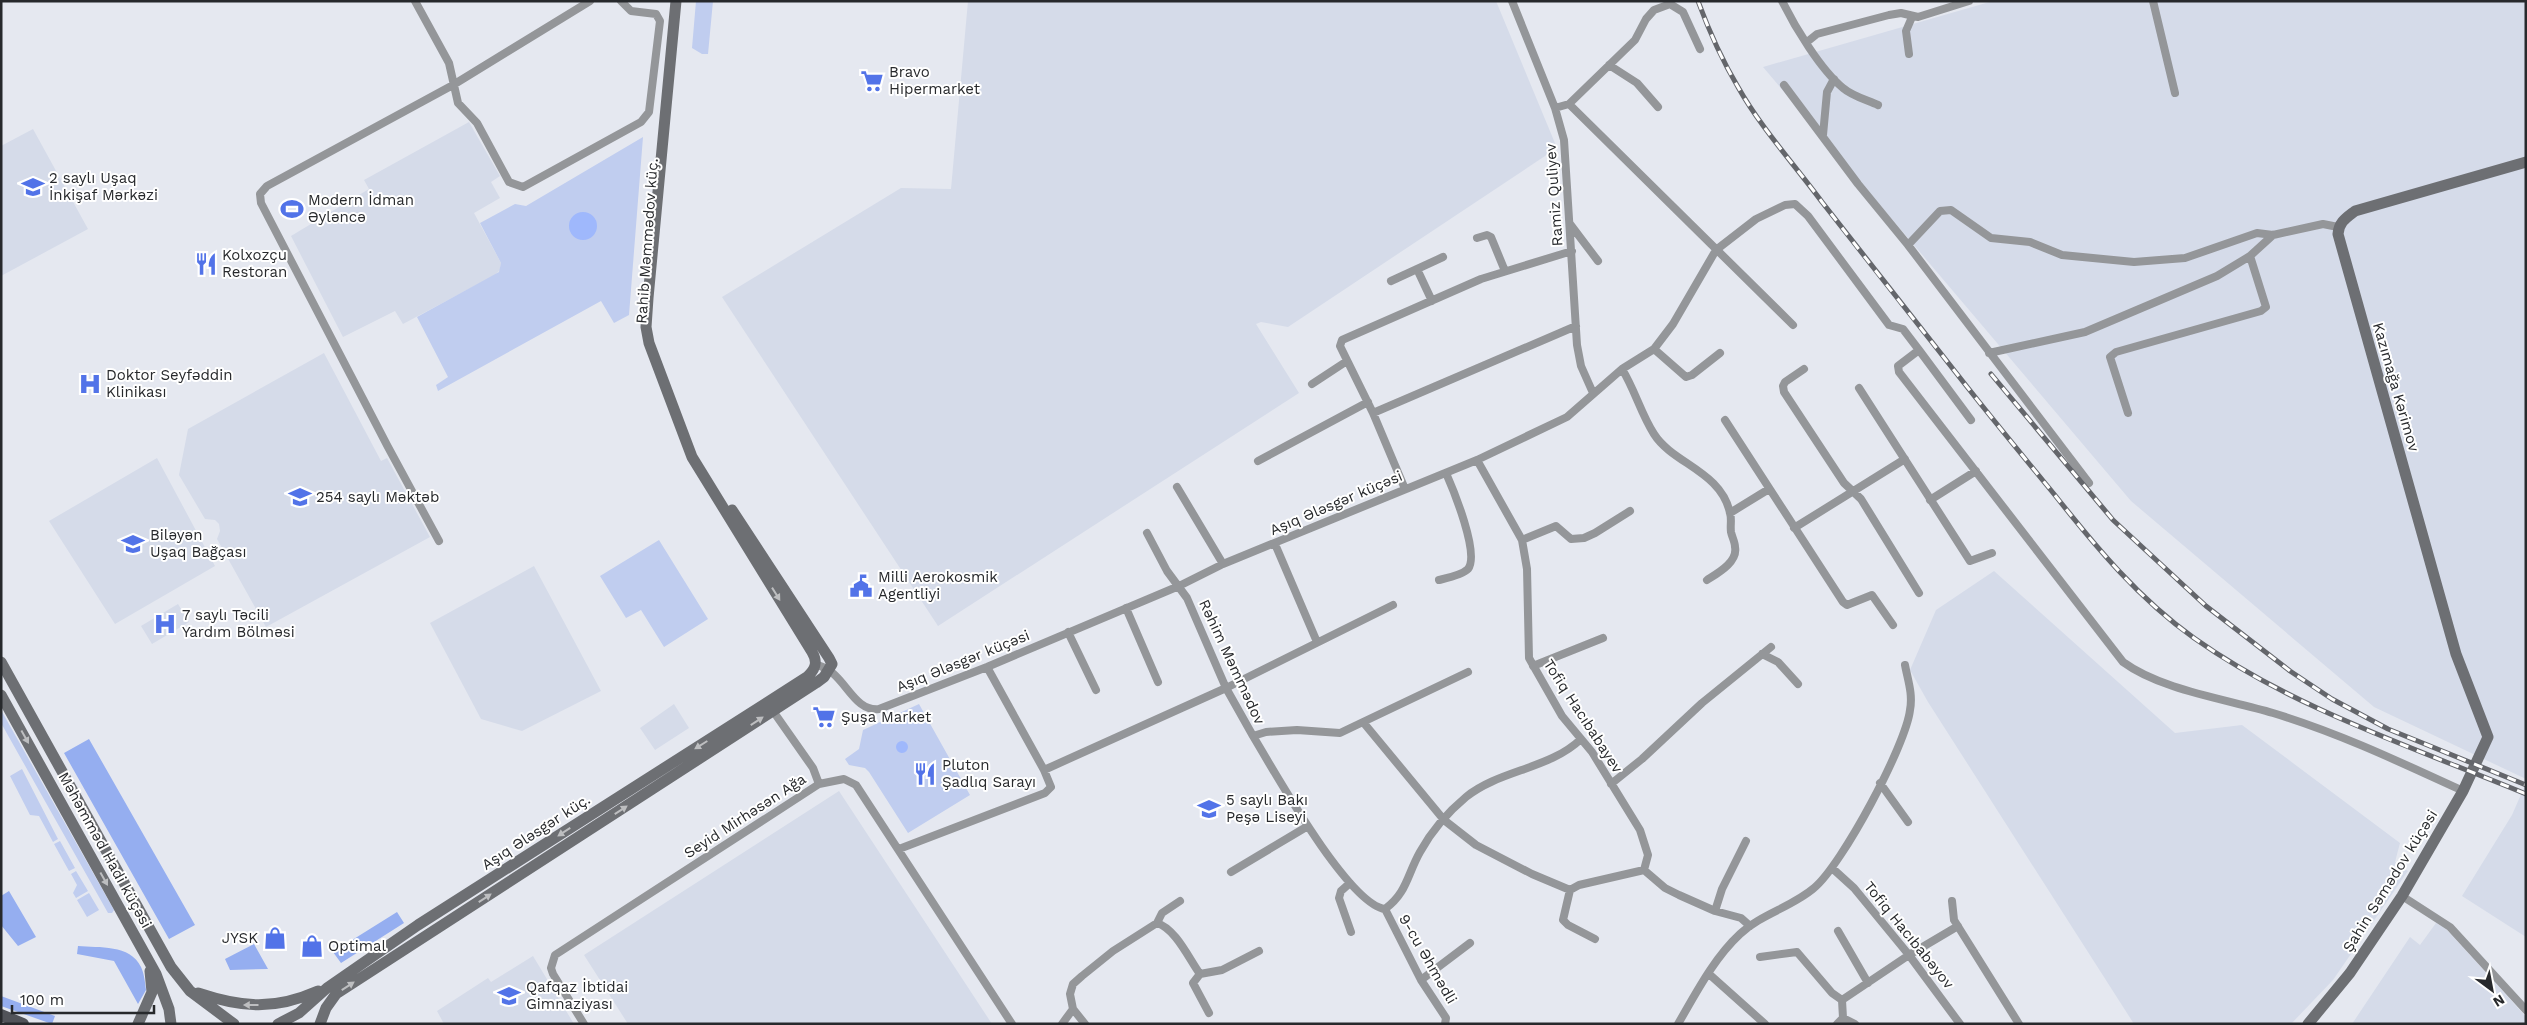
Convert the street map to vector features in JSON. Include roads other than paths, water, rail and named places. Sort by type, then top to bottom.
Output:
[{"type":"main road","points":[[650,326],[676,1]]},
{"type":"main road","name":"Rahib Məmmədov küç.","points":[[684,1],[650,326],[700,464],[826,652],[832,664],[830,669]]},
{"type":"main road","points":[[2338,227],[2342,220],[2356,211],[2526,162]]},
{"type":"main road","name":"Kazımağa Kərimov","points":[[2338,227],[2338,234],[2456,654],[2486,729],[2486,745]]},
{"type":"main road","points":[[700,464],[812,652],[815,667]]},
{"type":"main road","name":"Məhəmməd Hadi küçəsi","points":[[1,662],[171,967],[190,991],[234,1024]]},
{"type":"main road","name":"Aşıq Ələsgər küç.","points":[[320,1024],[326,1008],[336,994],[770,707],[807,677],[815,667]]},
{"type":"main road","name":"Aşıq Ələsgər küç.","points":[[278,1024],[299,1013],[327,988],[423,922],[770,707],[821,680],[830,669]]},
{"type":"main road","name":"Məhəmməd Hadi küçəsi","points":[[1,695],[148,960],[164,993],[171,1024]]},
{"type":"main road","name":"Şahin Səmədov küçəsi","points":[[2308,1024],[2350,973],[2402,896],[2486,745]]},
{"type":"main road","points":[[74,825],[87,818]]},
{"type":"main road","points":[[138,1024],[152,992],[148,960]]},
{"type":"main road","points":[[190,991],[241,1005],[274,1005],[299,1000],[327,988]]},
{"type":"main road","points":[[1,1016],[23,1024]]},
{"type":"street","points":[[415,1],[449,63],[458,103],[477,123],[509,182],[518,187],[528,186],[646,118],[650,112],[659,16],[631,11],[621,1]]},
{"type":"street","points":[[439,541],[388,447],[260,198],[262,190],[453,85],[590,1]]},
{"type":"street","name":"Ramiz Quliyev","points":[[1512,1],[1555,108],[1567,160],[1576,326],[1581,366],[1593,393]]},
{"type":"street","points":[[1782,1],[1795,28],[1834,80],[1843,89],[1878,105]]},
{"type":"street","points":[[1807,42],[1818,34],[1889,14],[1901,13],[1912,17],[1969,1]]},
{"type":"street","points":[[2153,1],[2175,93]]},
{"type":"street","points":[[1555,108],[1568,104],[1635,40],[1646,19],[1654,10],[1670,4],[1683,12],[1700,49]]},
{"type":"street","points":[[1909,54],[1906,31],[1912,17]]},
{"type":"street","points":[[658,40],[672,38]]},
{"type":"street","points":[[1609,64],[1637,84],[1658,107]]},
{"type":"street","points":[[1823,135],[1827,92],[1834,80]]},
{"type":"street","points":[[1784,85],[2089,483]]},
{"type":"street","points":[[1568,104],[1793,325]]},
{"type":"street","name":"Aşıq Ələsgər küçəsi","points":[[830,669],[860,703],[873,709],[889,706],[987,667],[1179,586],[1224,564],[1477,460],[1568,417],[1622,369],[1654,349],[1673,324],[1716,250],[1756,219],[1785,205],[1795,204],[1808,216],[1889,325],[1903,329],[1919,350]]},
{"type":"street","points":[[1908,245],[1940,211],[1951,210],[1991,238],[2030,242],[2062,255],[2134,262],[2184,258],[2257,234],[2273,235],[2323,224],[2338,227]]},
{"type":"street","points":[[1570,224],[1598,261]]},
{"type":"street","points":[[1477,238],[1487,235],[1491,237],[1505,271]]},
{"type":"street","points":[[1990,352],[2085,332],[2218,276],[2250,256],[2273,235]]},
{"type":"street","points":[[1405,489],[1368,402],[1340,346],[1342,340],[1505,271],[1572,251]]},
{"type":"street","points":[[2128,413],[2110,357],[2116,352],[2261,311],[2266,307],[2250,256]]},
{"type":"street","points":[[1390,281],[1442,257]]},
{"type":"street","points":[[1417,270],[1432,301]]},
{"type":"street","points":[[1373,413],[1576,326]]},
{"type":"street","points":[[1654,349],[1686,377],[1692,375],[1720,353]]},
{"type":"street","points":[[1971,420],[1919,350],[1898,366],[1898,372],[2122,662],[2147,678],[2273,713],[2338,734],[2462,791]]},
{"type":"street","points":[[1312,384],[1347,361]]},
{"type":"street","points":[[1622,369],[1633,387],[1654,435],[1712,482],[1722,493],[1730,513],[1731,531],[1736,549],[1732,560],[1722,570],[1707,580]]},
{"type":"street","points":[[1804,369],[1786,382],[1783,386],[1784,392],[1844,483],[1861,499],[1919,593]]},
{"type":"street","points":[[1859,388],[1970,561],[1992,553]]},
{"type":"street","points":[[1258,461],[1368,402]]},
{"type":"street","points":[[1725,420],[1843,602],[1847,605],[1852,604],[1872,595],[1893,625]]},
{"type":"street","points":[[1794,528],[1905,459]]},
{"type":"street","name":"Tofiq Hacıbabayev","points":[[1477,460],[1522,540],[1527,569],[1528,649],[1533,666],[1562,716],[1592,752],[1644,840],[1648,855],[1644,870]]},
{"type":"street","points":[[1930,500],[1976,471]]},
{"type":"street","points":[[1439,580],[1465,572],[1470,567],[1471,559],[1464,515],[1446,473]]},
{"type":"street","points":[[1177,487],[1224,564]]},
{"type":"street","points":[[1730,513],[1769,489]]},
{"type":"street","points":[[1522,540],[1556,526],[1571,539],[1584,538],[1630,511]]},
{"type":"street","name":"Rəhim Məmmədov","points":[[1147,533],[1166,571],[1179,586],[1191,606],[1226,688],[1253,736],[1266,732],[1297,730],[1340,734],[1468,672]]},
{"type":"street","points":[[1274,544],[1317,642]]},
{"type":"street","points":[[1044,770],[1226,688],[1393,605]]},
{"type":"street","points":[[1126,608],[1158,682]]},
{"type":"street","points":[[1068,632],[1096,690]]},
{"type":"street","points":[[1533,666],[1603,638]]},
{"type":"street","points":[[1611,784],[1642,759],[1702,703],[1771,647]]},
{"type":"street","points":[[1762,654],[1778,662],[1798,684]]},
{"type":"street","points":[[1678,1024],[1726,950],[1750,926],[1813,889],[1832,868],[1866,811],[1905,731],[1912,695],[1905,665]]},
{"type":"street","points":[[815,667],[830,669]]},
{"type":"street","points":[[899,848],[1045,793],[1051,787],[1044,770],[987,667]]},
{"type":"street","points":[[770,707],[813,768],[819,784]]},
{"type":"street","points":[[1364,722],[1444,820],[1476,845],[1532,874],[1570,890],[1587,883],[1644,870],[1665,888],[1715,911],[1742,918],[1750,926]]},
{"type":"street","points":[[1253,736],[1308,826],[1350,883],[1376,908],[1384,909]]},
{"type":"street","name":"9-cu Əhmədli","points":[[1445,1024],[1446,1018],[1442,1010],[1421,980],[1384,909],[1402,894],[1418,855],[1428,837],[1465,798],[1477,788],[1563,753],[1581,739]]},
{"type":"street","name":"Seyid Mirhəsən Ağa","points":[[584,1024],[553,974],[551,968],[555,955],[819,784],[844,779],[856,785],[899,848],[1012,1024]]},
{"type":"street","points":[[1880,783],[1908,822]]},
{"type":"street","points":[[1231,872],[1308,826]]},
{"type":"street","points":[[1715,911],[1722,889],[1746,841]]},
{"type":"street","name":"Tofiq Hacıbabəyov","points":[[1832,868],[1854,888],[1909,955],[1960,1024]]},
{"type":"street","points":[[1350,883],[1341,891],[1339,898],[1351,932]]},
{"type":"street","points":[[1570,890],[1563,920],[1568,925],[1595,939]]},
{"type":"street","points":[[2402,896],[2450,927],[2526,1010]]},
{"type":"street","points":[[1085,1024],[1073,1009],[1070,994],[1077,980],[1113,951],[1157,923],[1162,913],[1180,901]]},
{"type":"street","points":[[1952,901],[1951,911],[1958,926],[2019,1024]]},
{"type":"street","points":[[1157,923],[1165,926],[1171,933],[1200,974]]},
{"type":"street","points":[[1842,1000],[1909,955],[1958,926]]},
{"type":"street","points":[[1838,932],[1868,983]]},
{"type":"street","points":[[1421,980],[1470,943]]},
{"type":"street","points":[[1209,1013],[1193,983],[1200,974],[1222,970],[1260,951]]},
{"type":"street","points":[[1760,957],[1797,952],[1832,993],[1842,1000]]},
{"type":"street","points":[[1709,974],[1765,1024]]},
{"type":"street","points":[[1842,1000],[1840,1021],[1855,1024]]},
{"type":"street","points":[[1062,1024],[1073,1009]]},
{"type":"railway","points":[[1698,1],[1711,34],[1727,66],[1747,102],[1767,131],[1993,420],[2086,533],[2137,589],[2174,623],[2194,638],[2272,686],[2355,725],[2526,794]]},
{"type":"railway","points":[[1991,374],[2113,520],[2206,606],[2290,671],[2332,699],[2388,729],[2526,785]]},
{"type":"place","name":"Bravo Hipermarket","points":[[872,81]]},
{"type":"place","name":"2 saylı Uşaq İnkişaf Mərkəzi","points":[[33,187]]},
{"type":"place","name":"Modern İdman Əyləncə","points":[[292,209]]},
{"type":"place","name":"Kolxozçu Restoran","points":[[206,264]]},
{"type":"place","name":"Doktor Seyfәddin Klinikası","points":[[90,384]]},
{"type":"place","name":"254 saylı Məktəb","points":[[300,497]]},
{"type":"place","name":"Biləyən Uşaq Bağçası","points":[[133,544]]},
{"type":"place","name":"Milli Aerokosmik Agentliyi","points":[[861,586]]},
{"type":"place","name":"7 saylı Təcili Yardım Bölməsi","points":[[165,624]]},
{"type":"place","name":"Şuşa Market","points":[[824,717]]},
{"type":"place","name":"Pluton Şadlıq Sarayı","points":[[925,774]]},
{"type":"place","name":"5 saylı Bakı Peşə Liseyi","points":[[1209,809]]},
{"type":"place","name":"JYSK","points":[[275,938]]},
{"type":"place","name":"Optimal","points":[[312,946]]},
{"type":"place","name":"Qafqaz İbtidai Gimnaziyası","points":[[509,996]]}]
